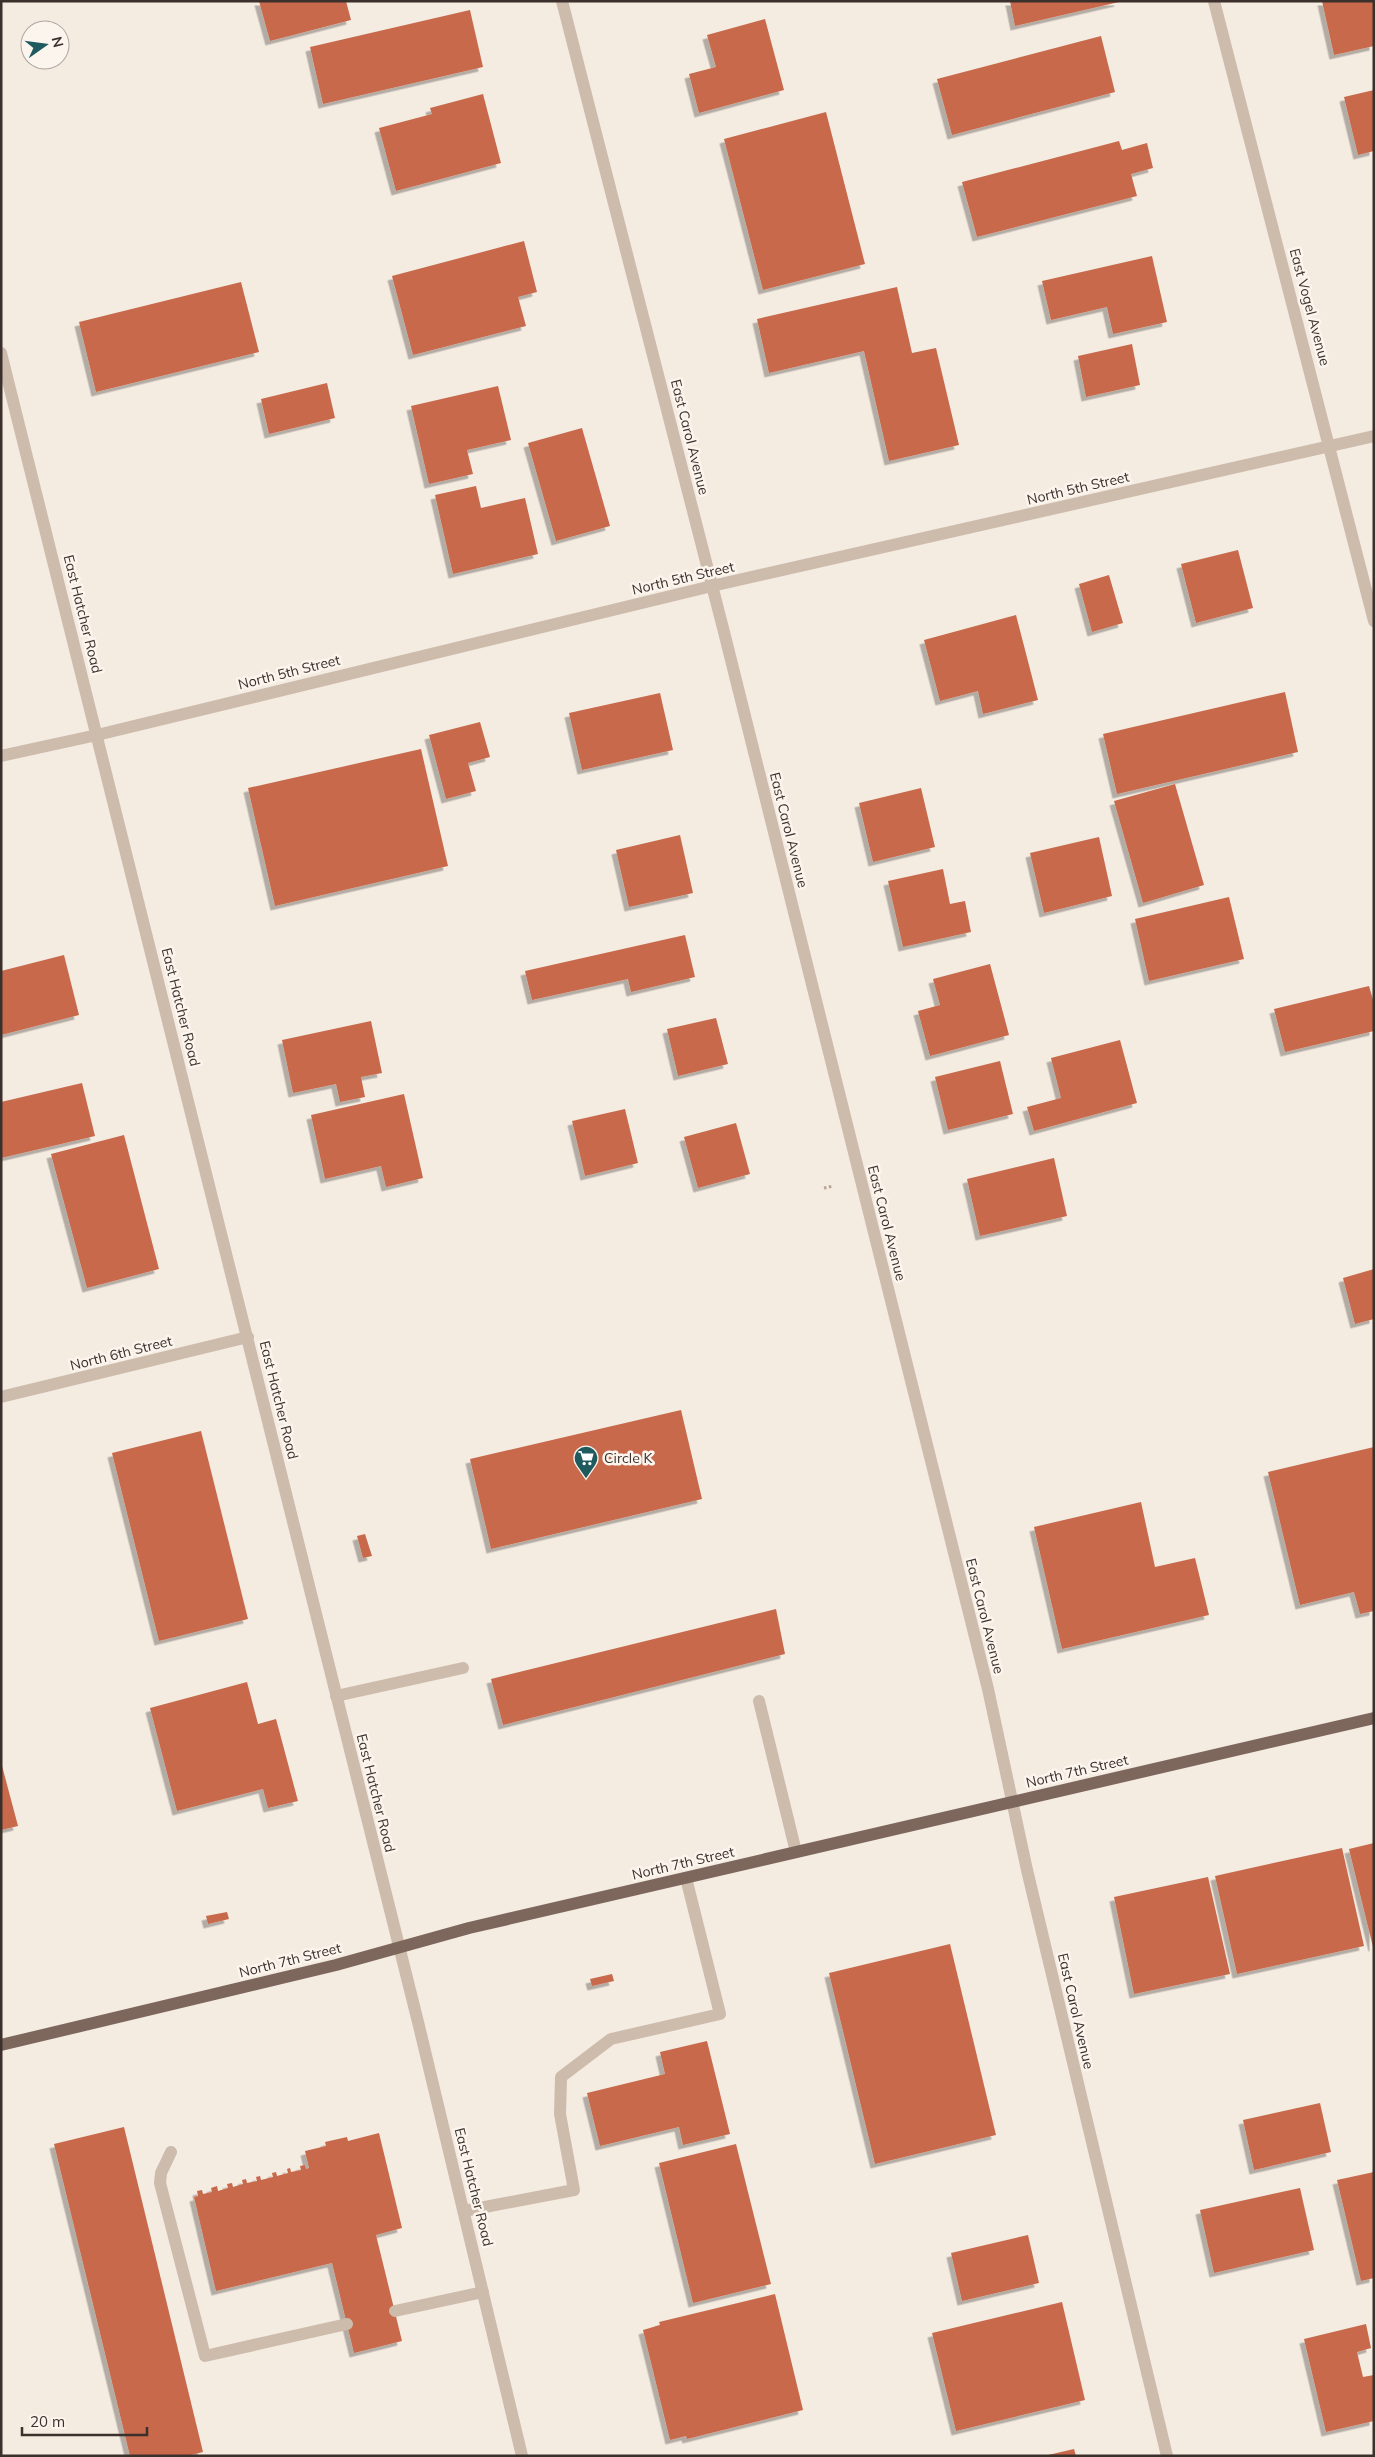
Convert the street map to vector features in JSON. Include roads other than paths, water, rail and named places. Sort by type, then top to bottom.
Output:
[{"type":"main road","name":"North 7th Street","points":[[1,2045],[336,1965],[400,1947],[686,1878],[1374,1718]]},
{"type":"street","name":"East Carol Avenue","points":[[562,1],[712,586],[986,1679],[1027,1870],[1167,2456]]},
{"type":"street","name":"East Vogel Avenue","points":[[1214,1],[1331,447],[1374,621]]},
{"type":"street","name":"East Hatcher Road","points":[[1,353],[400,1947],[522,2456]]},
{"type":"street","name":"North 5th Street","points":[[1,756],[98,735],[712,586],[1374,436]]},
{"type":"street","name":"North 6th Street","points":[[1,1397],[248,1337]]},
{"type":"street","points":[[336,1696],[463,1668]]},
{"type":"street","points":[[759,1701],[796,1852]]},
{"type":"street","points":[[464,2210],[574,2190],[560,2114],[560,2077],[611,2039],[720,2014],[686,1878]]},
{"type":"street","points":[[171,2152],[161,2173],[160,2183],[205,2356],[347,2324]]},
{"type":"street","points":[[395,2311],[483,2292]]},
{"type":"place","name":"Circle K","points":[[586,1479]]}]
